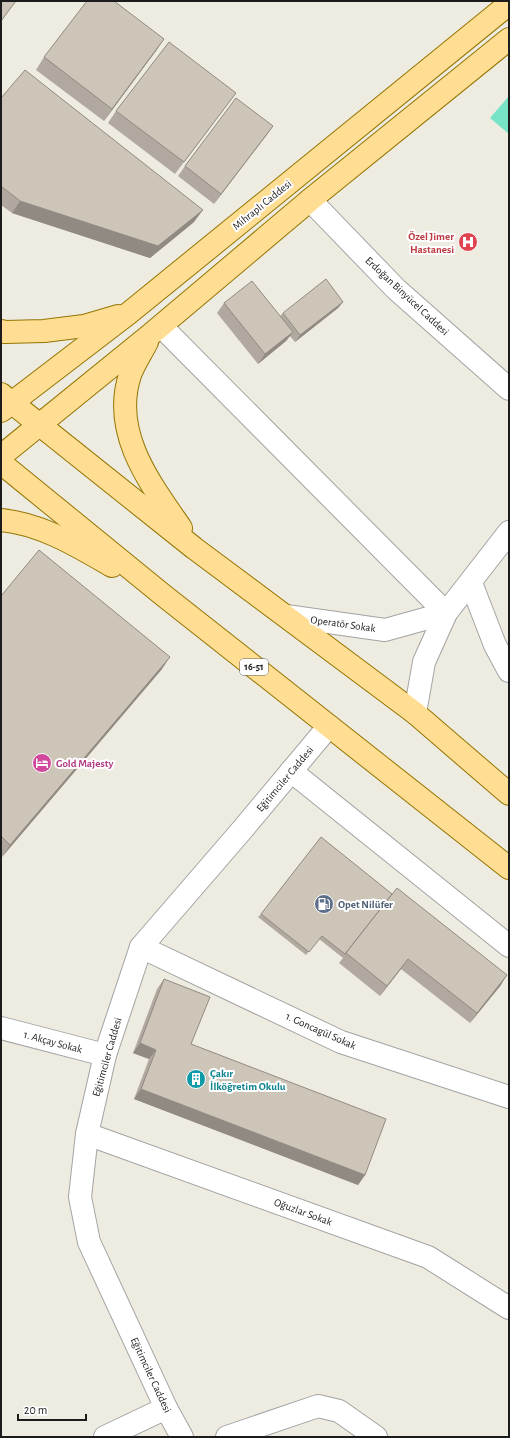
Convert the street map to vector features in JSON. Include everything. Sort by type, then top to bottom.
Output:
[{"type":"main road","name":"Mihraplı Caddesi","points":[[5,403],[129,313],[509,4]]},
{"type":"main road","points":[[1,456],[156,330],[310,200],[509,39]]},
{"type":"main road","points":[[1,331],[44,331],[84,326],[129,313]]},
{"type":"main road","points":[[156,330],[130,374],[124,404],[126,426],[134,451],[146,477],[194,548]]},
{"type":"main road","points":[[5,403],[38,425],[194,548],[415,713],[509,794]]},
{"type":"main road","name":"16-51","points":[[1,463],[163,595],[509,868]]},
{"type":"main road","points":[[1,520],[40,529],[74,544],[163,595]]},
{"type":"street","name":"Erdoğan Binyücel Caddesi","points":[[310,200],[396,289],[509,389]]},
{"type":"street","points":[[156,330],[446,613]]},
{"type":"street","points":[[415,713],[424,662],[446,613],[509,532]]},
{"type":"street","points":[[471,582],[495,645],[509,671]]},
{"type":"street","name":"Operatör Sokak","points":[[286,616],[385,630],[446,613]]},
{"type":"street","name":"Eğitimciler Caddesi","points":[[182,1437],[166,1408],[89,1242],[80,1198],[87,1134],[105,1055],[141,947],[329,726]]},
{"type":"street","points":[[291,771],[509,946]]},
{"type":"street","name":"1. Goncagül Sokak","points":[[141,947],[341,1042],[509,1097]]},
{"type":"street","name":"1. Akçay Sokak","points":[[1,1028],[105,1055]]},
{"type":"street","name":"Oğuzlar Sokak","points":[[87,1134],[428,1257],[509,1308]]},
{"type":"street","points":[[226,1437],[318,1406],[339,1411],[376,1437]]},
{"type":"street","points":[[105,1437],[166,1408]]},
{"type":"green space","points":[[509,96],[509,134],[490,118]]},
{"type":"building","points":[[1,1],[16,1],[1,21]]},
{"type":"building","points":[[87,1],[114,1],[164,39],[112,109],[44,57]]},
{"type":"building","points":[[169,42],[236,93],[184,162],[116,111]]},
{"type":"building","points":[[25,70],[203,210],[158,246],[20,201],[1,186],[1,98]]},
{"type":"building","points":[[236,98],[273,126],[221,194],[185,166]]},
{"type":"building","points":[[326,279],[343,302],[300,335],[283,313]]},
{"type":"building","points":[[252,281],[293,332],[265,354],[224,303]]},
{"type":"building","name":"Gold Majesty","points":[[39,550],[170,657],[10,845],[1,836],[1,596]]},
{"type":"building","points":[[321,837],[392,894],[345,954],[322,936],[309,952],[261,914]]},
{"type":"building","points":[[397,888],[507,975],[477,1013],[408,959],[387,986],[346,953]]},
{"type":"building","name":"Çakır İlköğretim Okulu","points":[[164,979],[210,997],[191,1044],[386,1119],[365,1175],[141,1089],[156,1050],[140,1043]]},
{"type":"place","name":"Özel Jimer Hastanesi","points":[[468,242]]},
{"type":"place","name":"Gold Majesty","points":[[42,763]]},
{"type":"place","name":"Opet Nilüfer","points":[[324,904]]},
{"type":"place","name":"Çakır İlköğretim Okulu","points":[[196,1079]]}]
